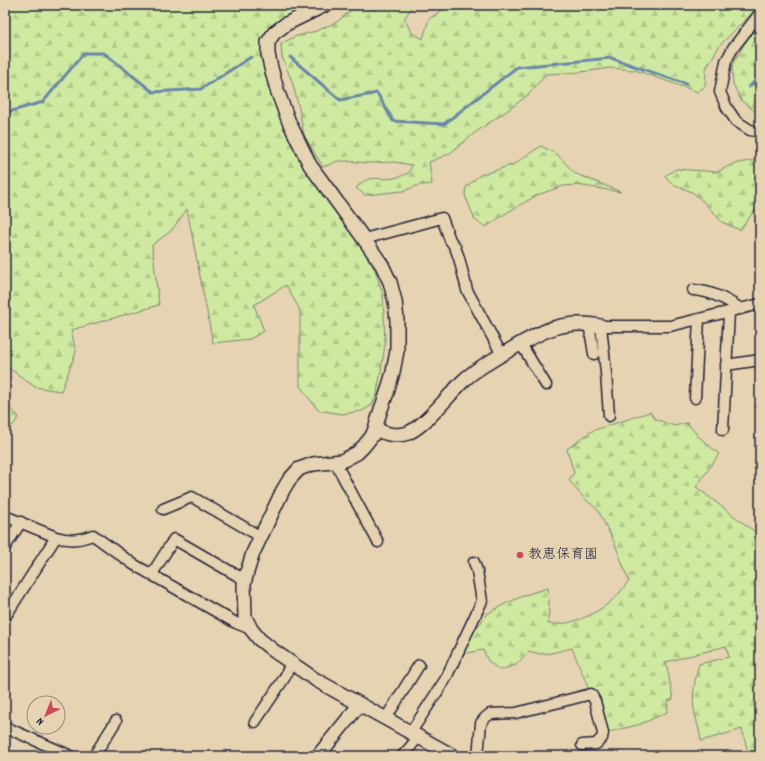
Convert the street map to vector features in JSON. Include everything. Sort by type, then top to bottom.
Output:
[{"type":"street","points":[[326,5],[286,24],[274,33],[268,42],[268,54],[271,68],[289,122],[310,165],[382,265],[390,282],[395,301],[397,320],[397,351],[393,372],[372,436],[357,453],[342,461],[313,464],[299,470],[289,480],[283,490],[253,553],[244,584],[245,618],[259,639],[316,680],[453,756]]},
{"type":"street","points":[[760,13],[733,48],[726,61],[720,92],[727,108],[736,121],[750,130],[760,132]]},
{"type":"street","points":[[364,239],[442,218],[450,240],[455,247],[459,258],[467,290],[502,355]]},
{"type":"street","points":[[693,290],[703,291],[726,299],[741,309]]},
{"type":"street","points":[[375,430],[387,434],[398,435],[408,432],[421,425],[464,380],[478,369],[520,344],[552,328],[567,324],[670,326],[760,304]]},
{"type":"street","points":[[723,430],[729,312]]},
{"type":"street","points":[[695,398],[699,319]]},
{"type":"street","points":[[594,354],[595,325]]},
{"type":"street","points":[[595,325],[606,373],[609,416]]},
{"type":"street","points":[[520,344],[546,385]]},
{"type":"street","points":[[726,365],[760,360]]},
{"type":"street","points":[[335,462],[378,542]]},
{"type":"street","points":[[163,509],[192,497],[261,537]]},
{"type":"street","points":[[5,516],[56,537],[70,540],[81,539],[93,535],[133,564],[236,623],[251,629]]},
{"type":"street","points":[[5,547],[20,522]]},
{"type":"street","points":[[5,617],[56,537]]},
{"type":"street","points":[[152,574],[174,539],[245,580]]},
{"type":"street","points":[[402,756],[445,680],[482,601],[474,562]]},
{"type":"street","points":[[255,722],[285,677],[291,662]]},
{"type":"street","points":[[386,718],[419,665]]},
{"type":"street","points":[[478,756],[481,723],[490,714],[516,713],[590,694],[595,701],[603,733],[602,738],[596,744],[582,745]]},
{"type":"street","points":[[318,756],[360,704]]},
{"type":"street","points":[[94,756],[116,721]]},
{"type":"street","points":[[5,728],[70,756]]},
{"type":"green space","points":[[5,5],[313,5],[273,25],[262,39],[263,62],[270,89],[310,174],[331,206],[359,243],[375,270],[383,295],[385,345],[377,394],[372,405],[362,411],[342,414],[318,410],[300,386],[300,310],[286,285],[254,305],[264,331],[250,339],[213,343],[187,209],[171,231],[152,245],[159,305],[71,330],[76,352],[61,391],[35,387],[5,365]]},
{"type":"green space","points":[[357,5],[375,10],[378,5],[413,5],[404,19],[412,33],[423,39],[429,19],[450,5],[760,6],[719,46],[706,69],[705,86],[698,92],[635,70],[610,68],[581,72],[546,74],[529,94],[508,110],[477,131],[449,154],[429,162],[432,184],[419,185],[403,191],[365,195],[356,188],[361,183],[374,178],[388,179],[402,176],[409,173],[412,165],[394,162],[367,163],[338,161],[323,167],[304,135],[292,81],[282,57],[281,44],[294,37],[316,31],[337,22]]},
{"type":"green space","points":[[760,23],[760,113],[756,112],[741,100],[733,84],[732,65],[745,43]]},
{"type":"green space","points":[[541,146],[558,155],[574,173],[621,192],[577,185],[563,186],[537,195],[486,227],[475,220],[465,195],[466,187],[480,175],[514,164]]},
{"type":"green space","points":[[760,160],[760,208],[754,211],[740,230],[722,222],[703,201],[692,192],[673,184],[665,176],[676,169],[717,172],[733,164]]},
{"type":"green space","points":[[5,404],[19,417],[5,435]]},
{"type":"green space","points":[[650,412],[655,419],[674,426],[687,423],[699,437],[719,454],[696,487],[760,535],[760,756],[749,756],[742,729],[701,741],[693,701],[699,664],[729,657],[726,646],[666,662],[673,699],[668,701],[667,712],[641,724],[609,732],[601,700],[590,692],[572,648],[540,654],[529,651],[516,665],[500,670],[489,662],[483,650],[461,654],[487,614],[525,595],[548,588],[548,624],[567,623],[577,621],[602,608],[617,596],[629,581],[615,544],[598,510],[581,495],[569,480],[574,473],[567,449],[592,431]]},
{"type":"waterway","points":[[5,113],[43,102],[84,53],[104,53],[153,92],[201,89],[251,57]]},
{"type":"waterway","points":[[290,57],[340,100],[377,93],[393,121],[444,124],[517,67],[611,58],[686,84]]},
{"type":"waterway","points":[[749,87],[760,76]]},
{"type":"place","name":"教恵保育園","points":[[520,555]]}]
